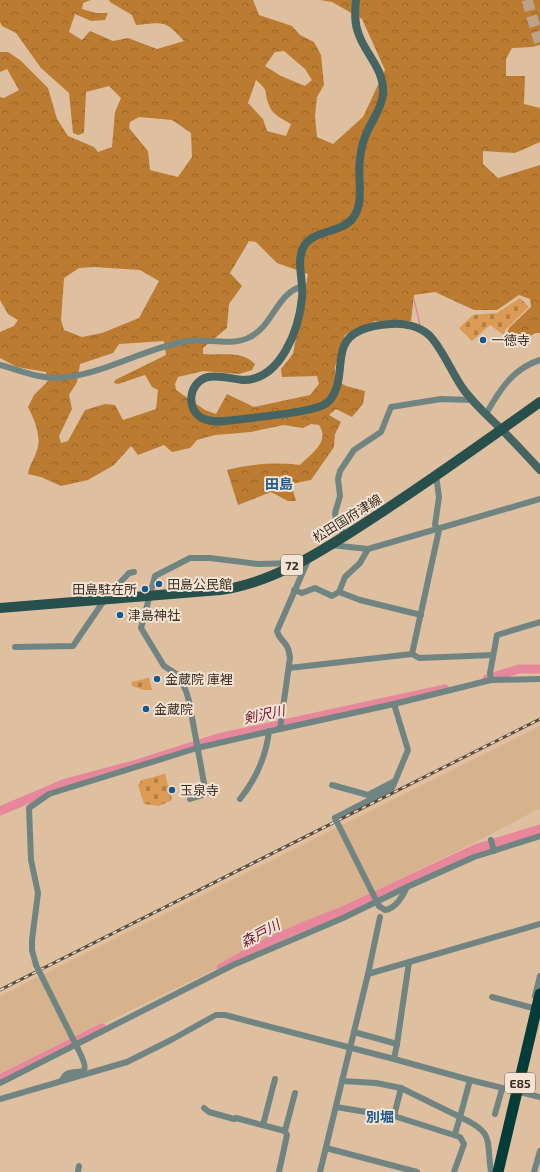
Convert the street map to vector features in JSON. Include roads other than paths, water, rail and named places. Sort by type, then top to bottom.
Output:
[{"type":"highway","name":"E85","points":[[498,1172],[540,994]]},
{"type":"highway","name":"E85","points":[[503,1172],[528,1078],[540,1025]]},
{"type":"main road","name":"松田国府津線","points":[[0,608],[234,589],[250,585],[331,545],[436,475],[540,402]]},
{"type":"street","points":[[356,0],[356,27],[381,75],[383,87],[382,97],[363,144],[359,171],[359,202],[356,214],[344,226],[312,238],[305,245],[300,259],[303,286],[300,313],[293,333],[278,362],[262,375],[245,380],[212,377],[200,381],[192,394],[191,403],[195,411],[205,419],[217,422],[310,409],[326,404],[334,395],[339,379],[344,347],[354,334],[362,330],[387,324],[407,325],[428,335],[472,400],[502,429],[540,470]]},
{"type":"street","points":[[0,365],[44,376],[61,378],[85,373],[186,341],[235,341],[250,338],[264,327],[288,292],[303,286]]},
{"type":"street","points":[[486,414],[497,395],[515,373],[532,362],[540,360]]},
{"type":"street","points":[[345,536],[336,521],[335,513],[340,496],[338,479],[340,471],[354,450],[381,432],[391,407],[441,399],[472,400]]},
{"type":"street","points":[[412,654],[439,530],[435,525],[439,497],[436,475]]},
{"type":"street","points":[[331,545],[368,548],[540,499]]},
{"type":"street","points":[[294,590],[302,593],[315,588],[332,596],[339,592],[345,577],[360,563],[368,548]]},
{"type":"street","points":[[280,729],[289,668],[289,648],[286,643],[278,637],[277,631],[310,555]]},
{"type":"street","points":[[190,799],[206,794],[189,701],[178,675],[164,666],[141,628],[154,576],[190,558],[210,558],[258,564],[297,563]]},
{"type":"street","points":[[15,648],[73,646],[105,599],[129,573],[134,572]]},
{"type":"street","points":[[339,592],[360,600],[421,615]]},
{"type":"street","points":[[491,677],[497,635],[540,622]]},
{"type":"street","points":[[289,668],[412,654],[419,658],[493,655]]},
{"type":"street","points":[[62,1081],[64,1074],[67,1072],[83,1072],[86,1069],[86,1064],[36,965],[32,950],[38,893],[31,860],[29,808],[49,794],[197,748],[394,704],[491,677],[540,679]]},
{"type":"street","points":[[394,704],[408,750],[391,789],[335,818],[379,906],[385,910],[392,907],[402,896],[407,887]]},
{"type":"street","points":[[240,798],[253,783],[260,768],[269,731]]},
{"type":"street","points":[[332,785],[368,795],[395,781]]},
{"type":"street","points":[[0,1083],[233,965],[344,918],[407,887],[474,857],[540,836]]},
{"type":"street","points":[[491,840],[494,851]]},
{"type":"street","points":[[320,1172],[368,974],[380,917]]},
{"type":"street","points":[[368,974],[540,924]]},
{"type":"street","points":[[394,1059],[409,962]]},
{"type":"street","points":[[492,1172],[504,1136],[503,1130],[508,1108],[514,1092],[540,976]]},
{"type":"street","points":[[492,997],[533,1008]]},
{"type":"street","points":[[0,1098],[127,1062],[171,1040],[216,1014],[225,1015],[394,1059],[502,1089],[540,1097]]},
{"type":"street","points":[[354,1032],[397,1044]]},
{"type":"street","points":[[263,1125],[275,1080]]},
{"type":"street","points":[[455,1134],[470,1080]]},
{"type":"street","points":[[342,1081],[376,1083],[401,1088],[474,1124],[486,1133],[492,1172]]},
{"type":"street","points":[[394,1116],[401,1088]]},
{"type":"street","points":[[496,1114],[502,1089]]},
{"type":"street","points":[[279,1172],[287,1135],[285,1131],[295,1093]]},
{"type":"street","points":[[336,1107],[394,1116],[455,1134],[460,1137],[464,1144],[454,1172]]},
{"type":"street","points":[[204,1108],[205,1110],[227,1117],[285,1131]]},
{"type":"street","points":[[326,1148],[417,1172]]},
{"type":"street","points":[[534,1172],[540,1151]]},
{"type":"waterway","points":[[414,299],[420,325]]},
{"type":"waterway","name":"剣沢川","points":[[487,679],[519,669],[540,669]]},
{"type":"waterway","name":"剣沢川","points":[[0,811],[66,783],[137,764],[218,738],[445,689]]},
{"type":"waterway","name":"森戸川","points":[[221,968],[268,942],[343,911],[475,849],[540,829]]},
{"type":"waterway","name":"森戸川","points":[[0,1079],[102,1028]]},
{"type":"tunnel","points":[[527,0],[540,44]]},
{"type":"railway","points":[[0,990],[540,719]]},
{"type":"place","name":"一徳寺","points":[[483,340]]},
{"type":"place","name":"田島公民館","points":[[159,584]]},
{"type":"place","name":"田島駐在所","points":[[145,589]]},
{"type":"place","name":"津島神社","points":[[120,615]]},
{"type":"place","name":"金蔵院 庫裡","points":[[157,679]]},
{"type":"place","name":"金蔵院","points":[[146,709]]},
{"type":"place","name":"玉泉寺","points":[[172,790]]},
{"type":"district","name":"田島","points":[[279,483]]},
{"type":"district","name":"別堀","points":[[380,1116]]}]
